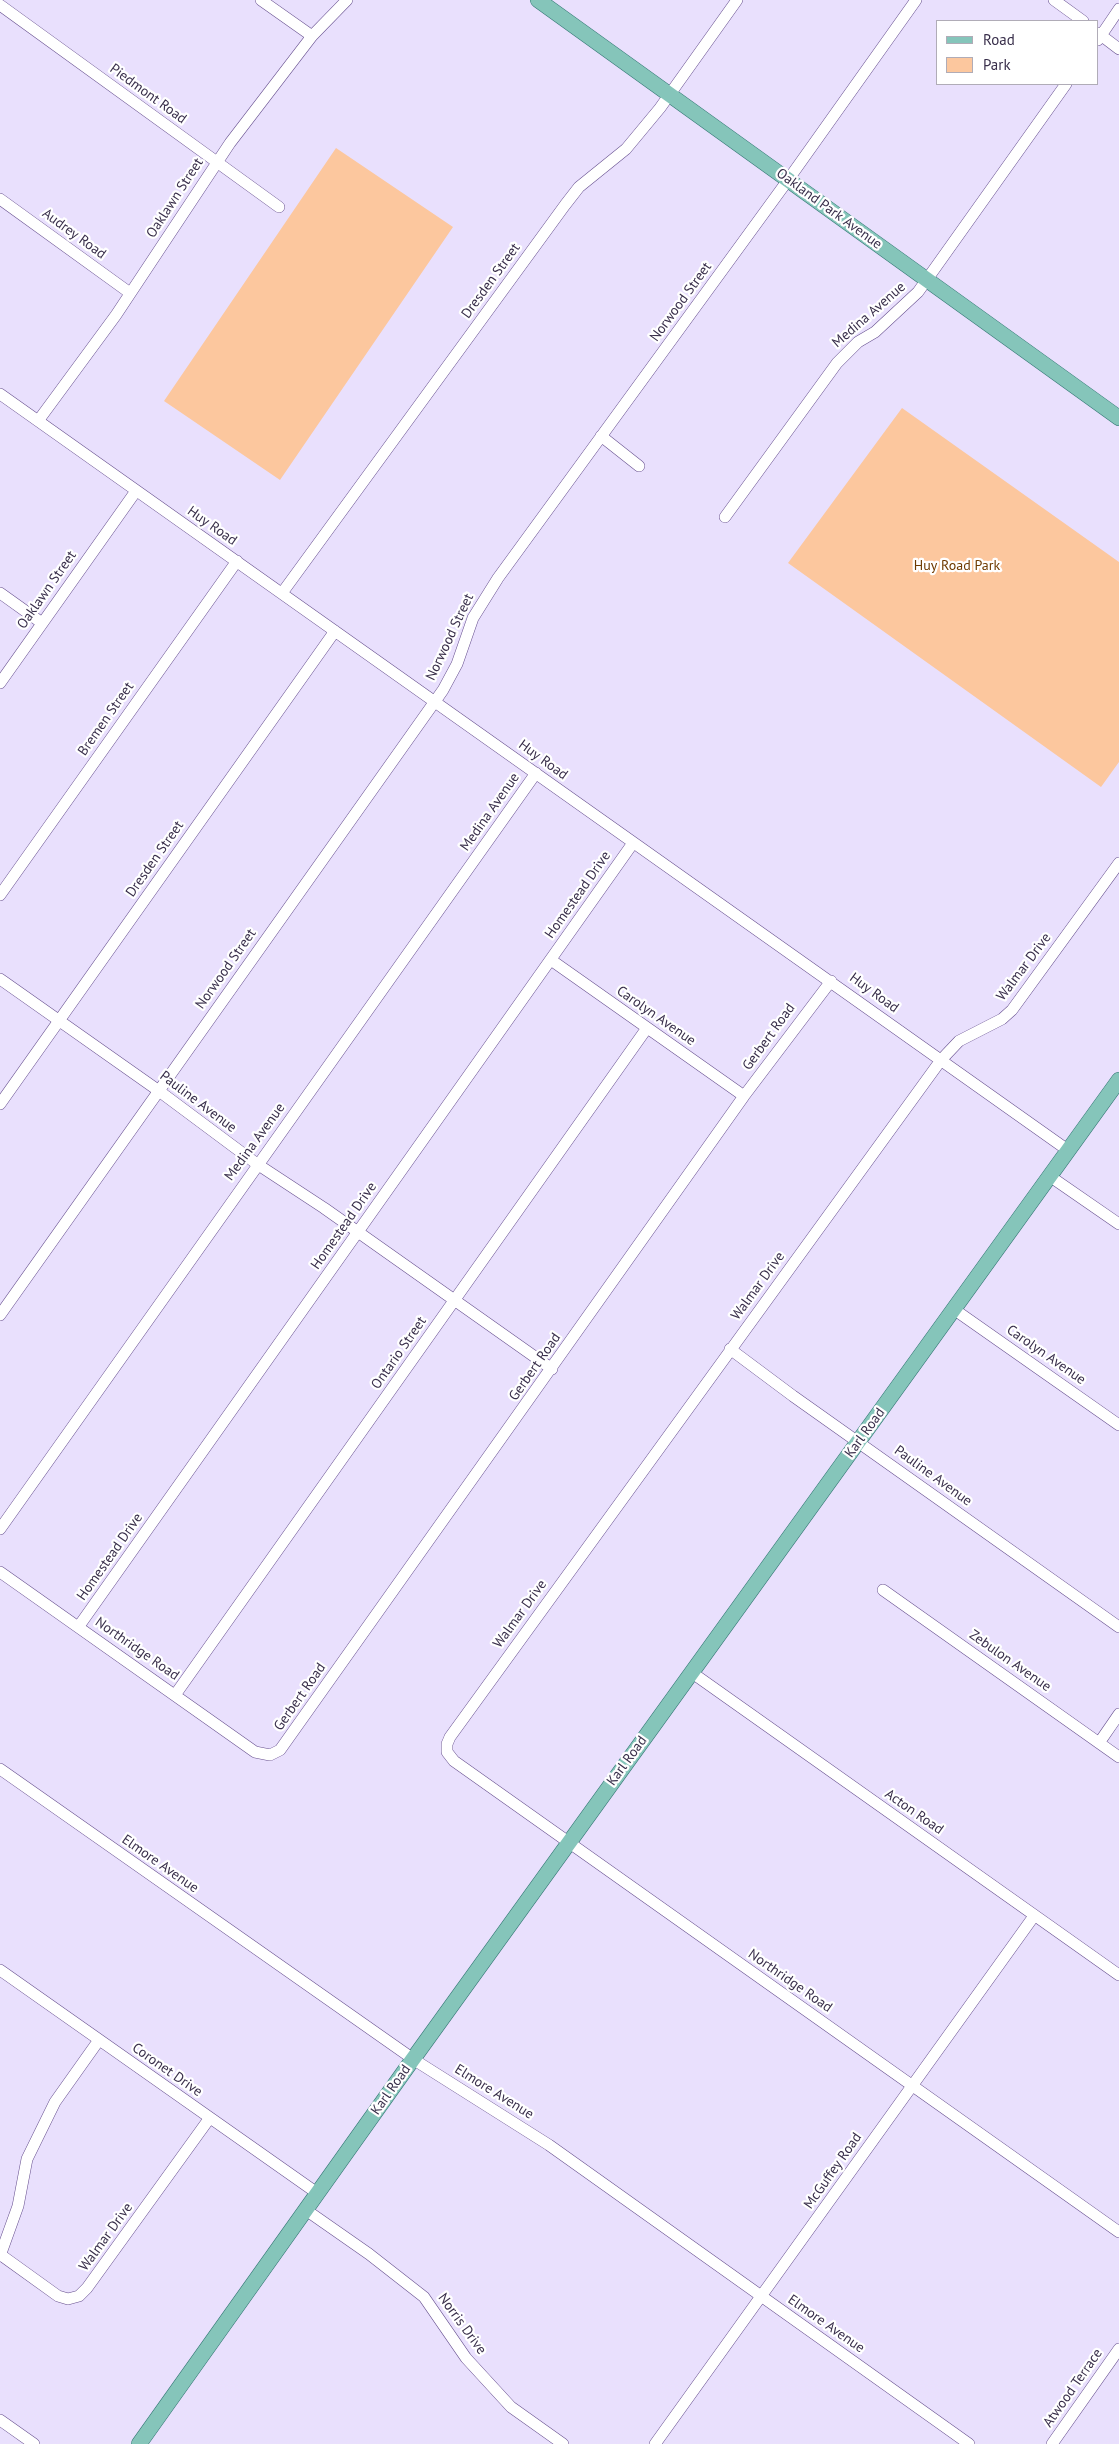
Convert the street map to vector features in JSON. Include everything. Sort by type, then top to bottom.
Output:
[{"type":"main road","name":"Oakland Park Avenue","points":[[538,0],[1119,418]]},
{"type":"main road","name":"Karl Road","points":[[139,2444],[568,1843],[955,1310],[1119,1080]]},
{"type":"street","points":[[261,0],[312,36]]},
{"type":"street","name":"Oaklawn Street","points":[[38,421],[130,293],[217,162],[312,36],[347,0]]},
{"type":"street","name":"Dresden Street","points":[[282,593],[565,205],[579,187],[626,149],[669,94],[737,0]]},
{"type":"street","name":"Norwood Street","points":[[0,1315],[452,676],[473,618],[483,599],[788,180],[916,0]]},
{"type":"street","points":[[1054,0],[1082,20]]},
{"type":"street","name":"Piedmont Road","points":[[0,5],[279,207]]},
{"type":"street","points":[[1119,9],[1099,36],[1119,49]]},
{"type":"street","name":"Medina Avenue","points":[[725,517],[837,363],[858,342],[875,332],[918,292],[1065,85]]},
{"type":"street","name":"Audrey Road","points":[[0,199],[130,293]]},
{"type":"street","name":"Huy Road","points":[[0,394],[435,700],[1069,1151]]},
{"type":"street","points":[[602,436],[639,466]]},
{"type":"street","name":"Oaklawn Street","points":[[0,683],[136,491]]},
{"type":"street","name":"Bremen Street","points":[[0,895],[237,561]]},
{"type":"street","points":[[0,593],[42,623]]},
{"type":"street","name":"Dresden Street","points":[[0,1104],[335,631]]},
{"type":"street","name":"Medina Avenue","points":[[0,1529],[536,773]]},
{"type":"street","name":"Homestead Drive","points":[[79,1626],[633,842]]},
{"type":"street","name":"Walmar Drive","points":[[447,1752],[450,1737],[730,1348],[941,1060],[959,1041],[1002,1019],[1012,1010],[1119,862]]},
{"type":"street","name":"Carolyn Avenue","points":[[551,960],[744,1096]]},
{"type":"street","name":"Pauline Avenue","points":[[0,979],[159,1091],[257,1164],[358,1232],[552,1369]]},
{"type":"street","name":"Gerbert Road","points":[[255,1752],[270,1755],[280,1750],[288,1741],[744,1096],[831,981]]},
{"type":"street","name":"Ontario Street","points":[[175,1695],[647,1028]]},
{"type":"street","points":[[1051,1177],[1119,1224]]},
{"type":"street","name":"Carolyn Avenue","points":[[955,1310],[1119,1426]]},
{"type":"street","name":"Pauline Avenue","points":[[730,1348],[773,1382],[1119,1627]]},
{"type":"street","name":"Northridge Road","points":[[0,1572],[255,1752]]},
{"type":"street","name":"Zebulon Avenue","points":[[883,1590],[1119,1757]]},
{"type":"street","name":"Acton Road","points":[[691,1672],[1119,1975]]},
{"type":"street","points":[[1099,1743],[1119,1714]]},
{"type":"street","name":"Northridge Road","points":[[447,1752],[454,1761],[568,1843],[1119,2232]]},
{"type":"street","name":"Elmore Avenue","points":[[0,1769],[249,1946],[413,2059],[549,2145],[969,2444]]},
{"type":"street","name":"McGuffey Road","points":[[655,2444],[1034,1916]]},
{"type":"street","name":"Coronet Drive","points":[[0,1970],[209,2119],[318,2193]]},
{"type":"street","points":[[0,2256],[18,2206],[27,2159],[55,2102],[99,2040]]},
{"type":"street","name":"Walmar Drive","points":[[0,2256],[58,2296],[68,2299],[79,2296],[87,2288],[209,2119]]},
{"type":"street","name":"Norris Drive","points":[[306,2210],[369,2254],[424,2297],[466,2358],[512,2407],[563,2444]]},
{"type":"street","name":"Atwood Terrace","points":[[1052,2444],[1119,2349]]},
{"type":"street","points":[[0,2420],[34,2444]]},
{"type":"green space","points":[[336,148],[453,227],[280,480],[164,401]]},
{"type":"green space","name":"Huy Road Park","points":[[902,408],[1119,562],[1119,762],[1101,787],[788,563]]}]
